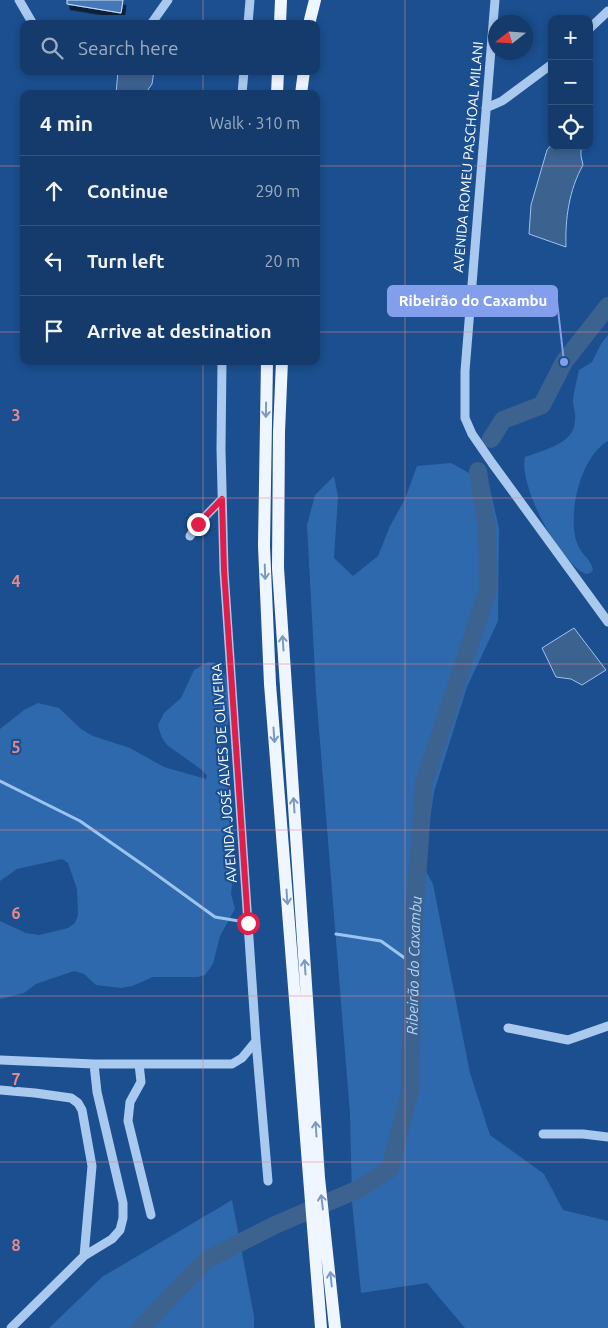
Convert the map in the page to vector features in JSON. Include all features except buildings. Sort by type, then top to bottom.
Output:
[{"type":"main road","points":[[280,20],[281,0]]},
{"type":"main road","points":[[311,20],[315,0]]},
{"type":"main road","points":[[277,90],[278,75]]},
{"type":"main road","points":[[302,90],[303,75]]},
{"type":"main road","points":[[266,365],[264,546],[270,684],[314,1180],[319,1228],[336,1328]]},
{"type":"main road","points":[[282,365],[279,432],[278,568],[314,1180]]},
{"type":"main road","points":[[319,1228],[321,1328]]},
{"type":"street","points":[[19,0],[31,20]]},
{"type":"street","points":[[154,20],[168,0]]},
{"type":"street","points":[[248,20],[250,0]]},
{"type":"street","name":"AVENIDA ROMEU PASCHOAL MILANI","points":[[494,0],[465,371],[465,418],[472,434],[492,463],[608,622]]},
{"type":"street","points":[[593,25],[608,11]]},
{"type":"street","points":[[486,108],[502,101],[548,67]]},
{"type":"street","points":[[242,90],[244,75]]},
{"type":"street","name":"AVENIDA JOSÉ ALVES DE OLIVEIRA","points":[[222,365],[221,449],[224,570],[256,1041],[268,1182]]},
{"type":"street","points":[[190,536],[198,524],[222,499]]},
{"type":"street","points":[[508,1028],[568,1040],[608,1026]]},
{"type":"street","points":[[0,1060],[94,1064],[232,1064],[242,1058],[256,1041]]},
{"type":"street","points":[[11,1328],[84,1256],[112,1239],[120,1230],[123,1218],[123,1203],[97,1092],[94,1064]]},
{"type":"street","points":[[139,1064],[141,1082],[130,1102],[128,1121],[151,1215]]},
{"type":"street","points":[[0,1090],[71,1098],[82,1110],[92,1166],[84,1256]]},
{"type":"street","points":[[543,1134],[583,1134],[608,1137]]},
{"type":"shaded area","points":[[118,75],[153,75],[152,84],[148,90],[116,90]]},
{"type":"shaded area","points":[[547,150],[581,150],[583,165],[571,195],[566,226],[566,247],[529,234],[531,205]]},
{"type":"shaded area","points":[[608,335],[608,441],[598,449],[583,473],[575,503],[574,531],[577,543],[593,570],[586,574],[576,567],[565,555],[553,540],[543,522],[528,486],[525,457],[549,449],[570,435],[574,428],[573,400],[579,370],[592,362]]},
{"type":"shaded area","points":[[451,463],[489,484],[499,529],[498,621],[467,687],[434,792],[423,866],[433,884],[470,1073],[490,1135],[544,1174],[563,1210],[608,1221],[608,1328],[465,1328],[427,1283],[361,1293],[352,1202],[350,1114],[316,692],[307,525],[315,495],[334,476],[338,497],[334,558],[353,576],[378,556],[390,526],[405,499],[417,466]]},
{"type":"shaded area","points":[[574,628],[606,670],[582,685],[571,679],[556,677],[542,648]]},
{"type":"shaded area","points":[[208,662],[216,664],[222,669],[228,686],[228,723],[221,746],[228,759],[230,773],[228,791],[233,825],[231,894],[235,909],[220,936],[213,964],[205,975],[198,977],[153,977],[132,986],[121,988],[96,985],[84,974],[74,971],[36,984],[24,993],[0,999],[0,921],[26,933],[39,935],[68,928],[75,923],[78,915],[77,889],[68,863],[62,859],[17,869],[0,881],[0,729],[24,710],[38,703],[59,708],[81,729],[93,736],[130,748],[164,767],[206,779],[207,776],[202,770],[167,745],[161,736],[158,725],[164,713],[181,698],[194,670]]},
{"type":"shaded area","points":[[232,1200],[254,1316],[254,1328],[49,1328],[102,1277]]},
{"type":"waterway","name":"Ribeirão do Caxambu","points":[[491,439],[503,420],[542,405],[564,362],[608,306]]},
{"type":"waterway","name":"Ribeirão do Caxambu","points":[[141,1328],[206,1260],[275,1225],[361,1188],[390,1169],[410,1091],[414,921],[424,782],[488,589],[487,530],[478,471]]},
{"type":"waterway","points":[[0,781],[80,821],[215,917],[239,921]]},
{"type":"waterway","points":[[336,934],[381,941],[413,964]]},
{"type":"place","name":"Ribeirão do Caxambu","points":[[564,362]]},
{"type":"route","points":[[198,524],[222,499],[224,570],[248,923]]}]
